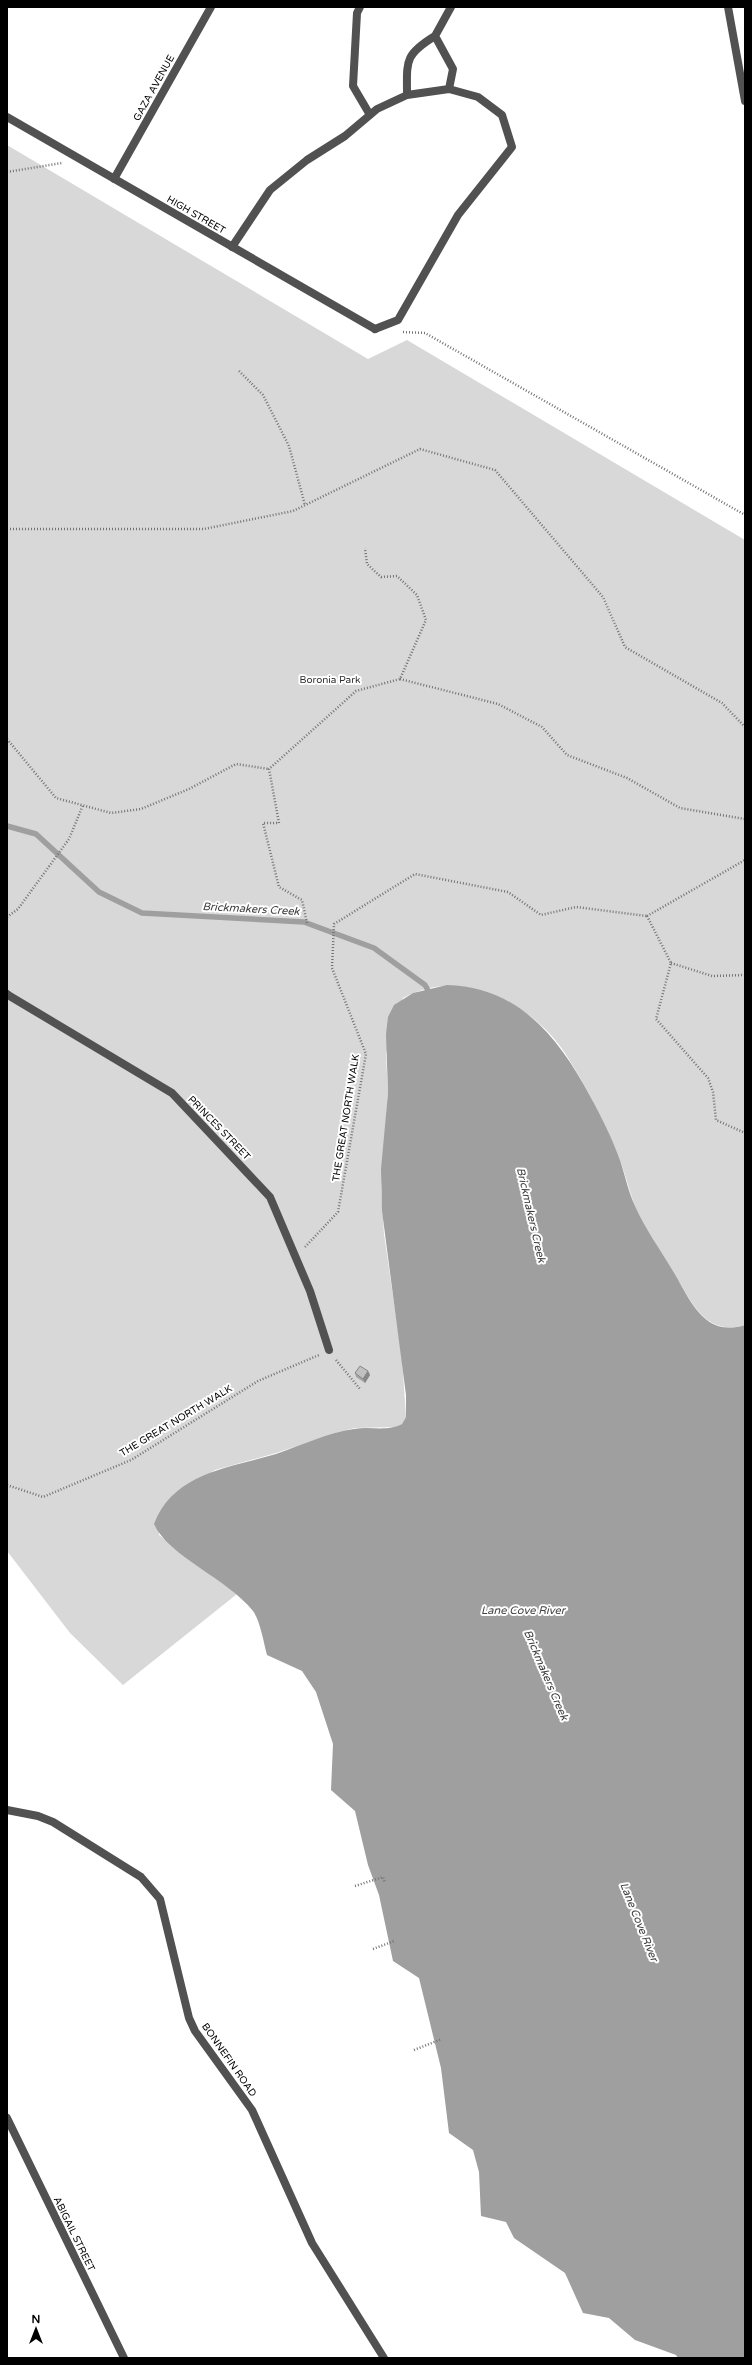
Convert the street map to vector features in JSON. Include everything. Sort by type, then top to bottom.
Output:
[{"type":"street","name":"GAZA AVENUE","points":[[114,179],[211,7]]},
{"type":"street","points":[[360,7],[357,13],[352,86],[370,115]]},
{"type":"street","points":[[407,95],[409,57],[418,47],[435,36],[451,7]]},
{"type":"street","points":[[728,7],[745,101]]},
{"type":"street","points":[[435,36],[453,69],[449,89]]},
{"type":"street","points":[[232,247],[270,190],[307,160],[345,136],[377,109],[407,95],[449,89],[478,97],[502,115],[512,147],[458,215],[398,320],[375,329]]},
{"type":"street","name":"HIGH STREET","points":[[7,117],[375,329]]},
{"type":"street","name":"PRINCES STREET","points":[[8,995],[172,1093],[270,1197],[296,1256],[329,1350]]},
{"type":"street","name":"BONNEFIN ROAD","points":[[7,1810],[38,1816],[53,1822],[141,1877],[160,1899],[189,2018],[195,2031],[256,2117],[312,2243],[384,2358]]},
{"type":"street","name":"ABIGAIL STREET","points":[[7,2118],[124,2358]]},
{"type":"path","points":[[7,172],[82,160]]},
{"type":"path","points":[[375,329],[425,333],[745,515]]},
{"type":"path","points":[[239,371],[263,395],[285,440],[305,505]]},
{"type":"path","points":[[7,529],[204,529],[293,511],[420,449],[495,470],[603,597],[625,647],[722,703],[745,727]]},
{"type":"path","points":[[365,548],[367,564],[381,577],[397,576],[417,595],[426,620],[400,679]]},
{"type":"path","points":[[269,769],[356,691],[400,679],[498,704],[542,727],[566,755],[627,778],[680,808],[745,819]]},
{"type":"path","points":[[7,739],[56,798],[111,813],[141,809],[189,789],[236,764],[269,769]]},
{"type":"path","points":[[269,769],[279,823],[263,823],[279,888],[302,900],[307,923]]},
{"type":"path","points":[[7,917],[18,909],[69,839],[83,805]]},
{"type":"path","points":[[745,860],[647,916],[671,963],[656,1019],[708,1078],[713,1092],[716,1120],[745,1133]]},
{"type":"path","name":"THE GREAT NORTH WALK","points":[[296,1256],[338,1212],[366,1054],[332,968],[334,924],[415,874],[508,892],[541,915],[576,907],[647,916]]},
{"type":"path","points":[[671,963],[712,976],[745,975]]},
{"type":"path","points":[[329,1350],[360,1389]]},
{"type":"path","name":"THE GREAT NORTH WALK","points":[[7,1485],[43,1497],[131,1460],[258,1381],[329,1350]]},
{"type":"path","points":[[355,1886],[383,1876],[385,1883]]},
{"type":"path","points":[[373,1949],[394,1941]]},
{"type":"path","points":[[414,2050],[442,2039]]},
{"type":"green space","name":"Boronia Park","points":[[7,145],[368,359],[407,340],[745,540],[745,1325],[731,1327],[719,1326],[709,1321],[692,1304],[641,1220],[634,1205],[619,1157],[601,1117],[573,1065],[558,1043],[541,1025],[512,1004],[490,994],[467,987],[435,987],[424,989],[403,998],[386,1054],[388,1093],[381,1188],[384,1234],[402,1358],[406,1417],[402,1424],[396,1427],[355,1428],[276,1453],[215,1470],[175,1494],[162,1509],[159,1535],[237,1594],[123,1685],[70,1633],[7,1551]]},
{"type":"water","name":"Lane Cove River","points":[[447,985],[473,988],[495,995],[516,1006],[534,1020],[550,1036],[565,1054],[594,1104],[617,1152],[630,1195],[639,1214],[692,1304],[708,1321],[718,1326],[731,1328],[745,1325],[745,2358],[678,2358],[676,2355],[635,2340],[609,2318],[583,2313],[565,2273],[514,2238],[506,2222],[481,2216],[479,2172],[473,2150],[449,2133],[441,2068],[419,1978],[393,1961],[379,1895],[368,1865],[355,1811],[331,1790],[333,1744],[316,1692],[302,1671],[267,1655],[260,1626],[253,1611],[242,1599],[172,1547],[161,1536],[154,1524],[163,1507],[175,1493],[189,1483],[205,1475],[276,1454],[334,1433],[360,1428],[391,1428],[402,1424],[406,1417],[406,1395],[382,1211],[381,1169],[388,1093],[386,1034],[388,1017],[394,1005],[413,993]]},
{"type":"building","points":[[360,1366],[368,1371],[363,1379],[355,1373]]},
{"type":"waterway","name":"Brickmakers Creek","points":[[7,826],[36,834],[99,892],[142,913],[304,922],[374,948],[425,985],[430,994]]}]
